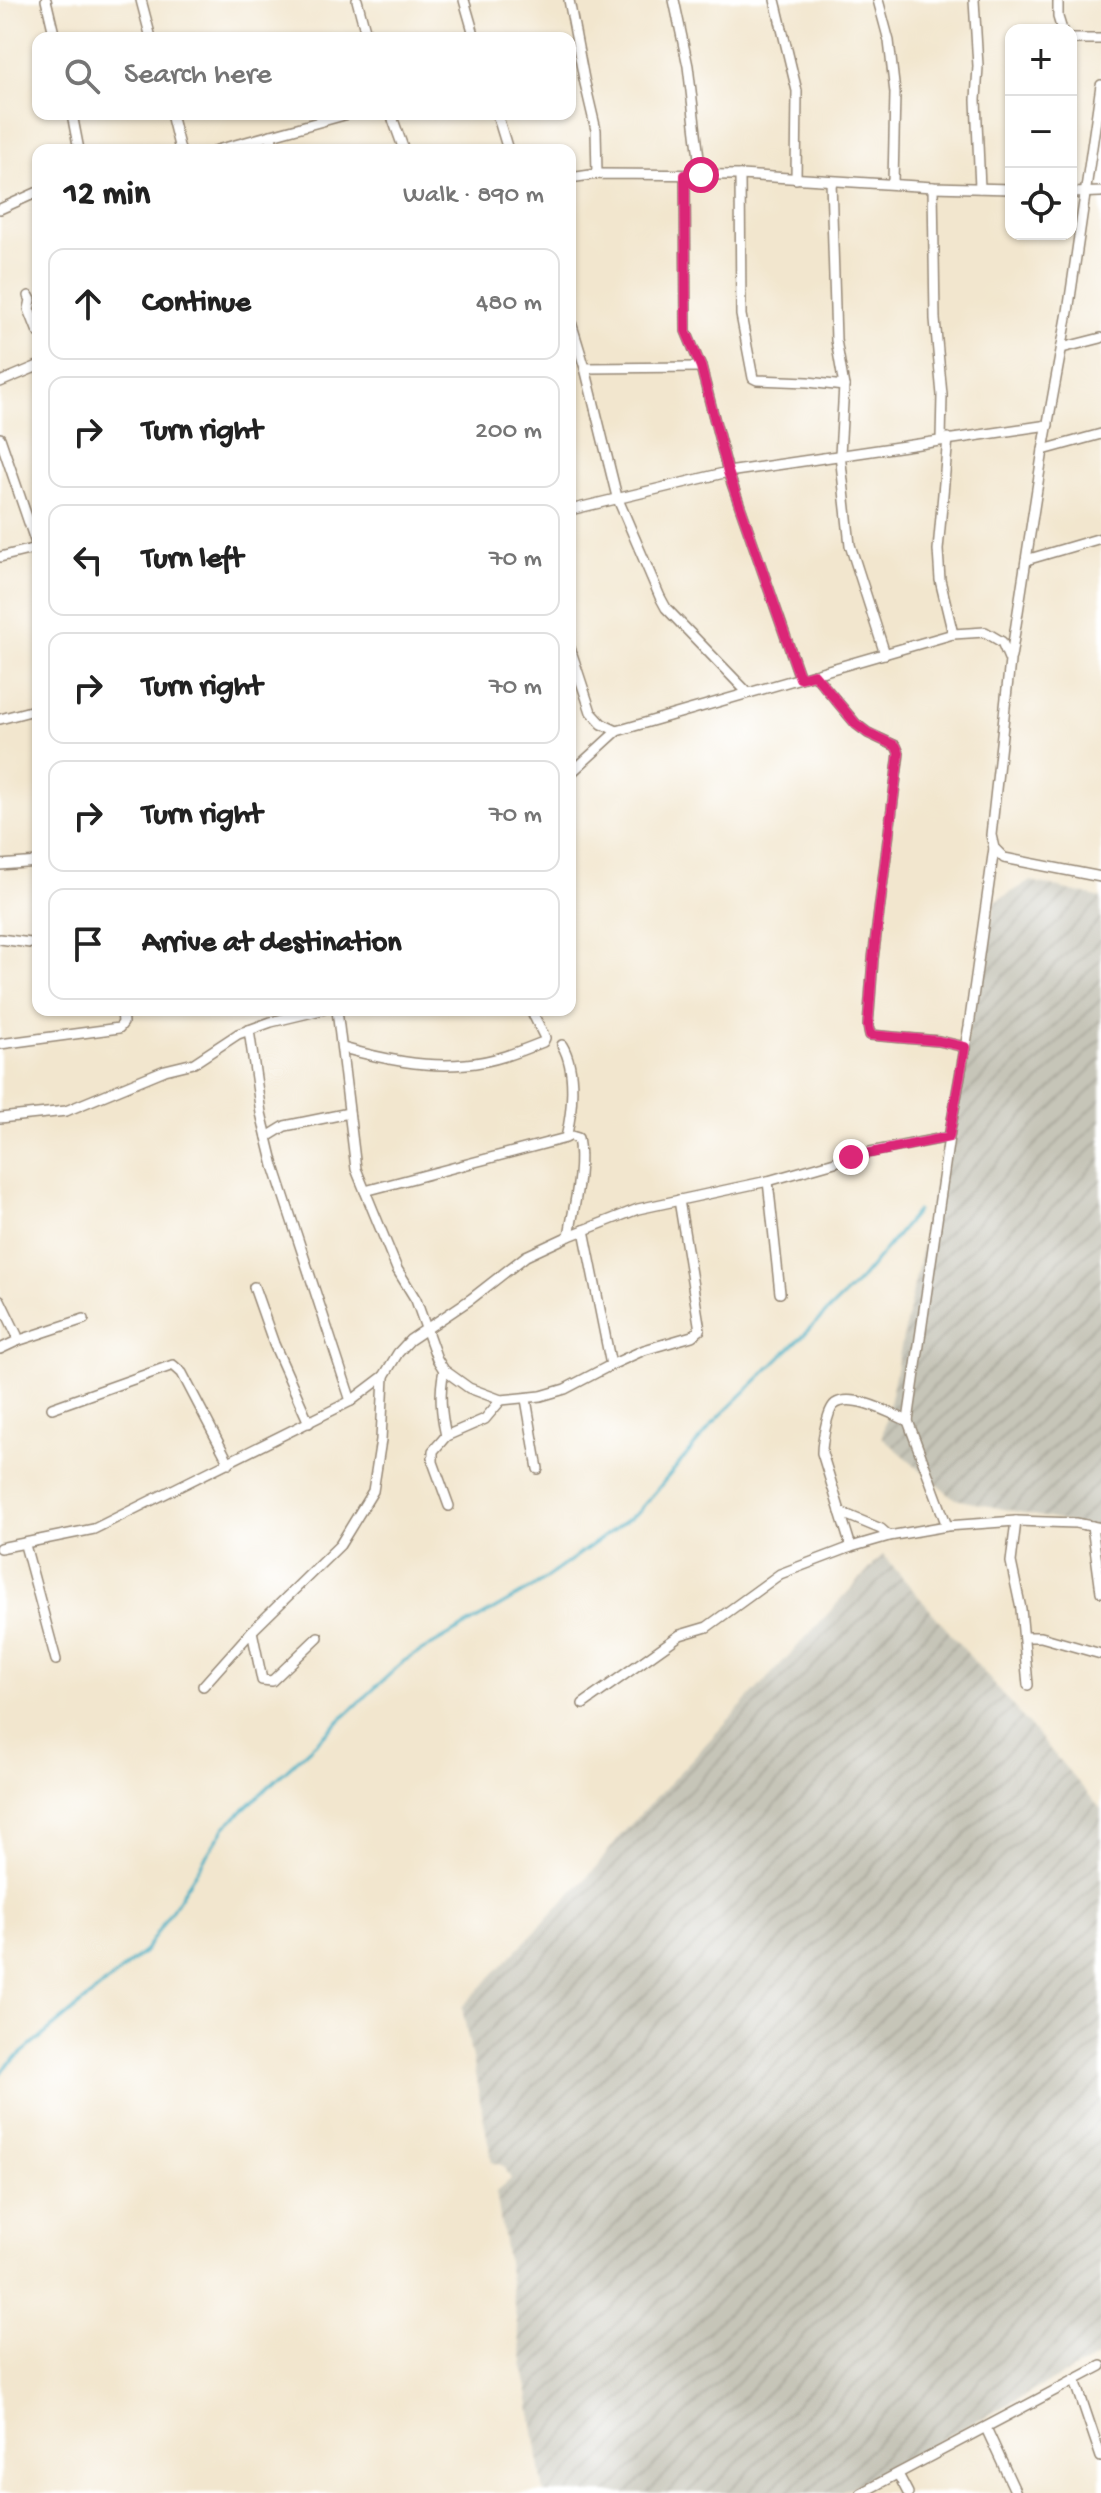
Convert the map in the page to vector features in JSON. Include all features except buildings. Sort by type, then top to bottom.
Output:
[{"type":"street","points":[[46,0],[54,32]]},
{"type":"street","points":[[141,0],[149,32]]},
{"type":"street","points":[[357,0],[365,32]]},
{"type":"street","points":[[464,0],[473,32]]},
{"type":"street","points":[[569,0],[575,32]]},
{"type":"street","points":[[674,0],[688,66],[701,175]]},
{"type":"street","points":[[775,0],[797,91],[796,179]]},
{"type":"street","points":[[878,0],[889,41],[895,93],[893,183]]},
{"type":"street","points":[[974,0],[980,188]]},
{"type":"street","points":[[1058,0],[1060,24]]},
{"type":"street","points":[[576,37],[596,130],[597,174]]},
{"type":"street","points":[[1077,39],[1101,39]]},
{"type":"street","points":[[947,1526],[908,1421],[994,848],[991,835],[1010,661],[1062,348],[1101,85]]},
{"type":"street","points":[[73,120],[78,144]]},
{"type":"street","points":[[172,120],[178,144]]},
{"type":"street","points":[[239,144],[326,120]]},
{"type":"street","points":[[393,120],[402,144]]},
{"type":"street","points":[[499,120],[506,144]]},
{"type":"street","points":[[271,135],[272,144]]},
{"type":"street","points":[[576,177],[597,174],[740,175],[1005,189]]},
{"type":"street","points":[[685,175],[686,331],[701,367],[728,472],[800,678]]},
{"type":"street","points":[[740,175],[741,315],[753,378],[844,386]]},
{"type":"street","points":[[831,181],[836,340],[844,386],[840,454],[850,545],[885,654]]},
{"type":"street","points":[[933,187],[935,319],[945,438],[938,550],[940,580],[953,634]]},
{"type":"street","points":[[1077,193],[1101,192]]},
{"type":"street","points":[[0,209],[32,195]]},
{"type":"street","points":[[29,296],[32,317]]},
{"type":"street","points":[[1062,348],[1101,338]]},
{"type":"street","points":[[576,339],[617,497],[660,597],[666,608],[748,693]]},
{"type":"street","points":[[585,368],[701,367]]},
{"type":"street","points":[[0,382],[32,369]]},
{"type":"street","points":[[576,508],[728,472],[1048,425]]},
{"type":"street","points":[[1043,450],[1101,434]]},
{"type":"street","points":[[0,438],[32,531]]},
{"type":"street","points":[[1026,560],[1101,538]]},
{"type":"street","points":[[0,557],[32,549]]},
{"type":"street","points":[[576,769],[617,731],[953,634],[985,632],[1002,642],[1010,661]]},
{"type":"street","points":[[814,674],[856,724],[896,746],[899,753],[873,959],[870,1035],[939,1041],[965,1047]]},
{"type":"street","points":[[576,686],[591,712],[602,724],[617,731]]},
{"type":"street","points":[[0,719],[32,711]]},
{"type":"street","points":[[994,848],[1004,858],[1101,877]]},
{"type":"street","points":[[0,865],[32,862]]},
{"type":"street","points":[[0,939],[32,943]]},
{"type":"street","points":[[0,1044],[119,1028],[123,1023],[122,1016]]},
{"type":"street","points":[[0,1118],[66,1111],[165,1070],[194,1063],[238,1034],[299,1016]]},
{"type":"street","points":[[338,1016],[356,1169],[397,1269],[416,1300],[437,1359],[444,1370],[469,1388],[501,1400],[526,1399],[565,1389],[644,1350],[692,1336],[700,1330],[679,1200]]},
{"type":"street","points":[[343,1048],[398,1062],[465,1065],[507,1056],[543,1042],[545,1038],[534,1016]]},
{"type":"street","points":[[249,1030],[261,1113],[274,1166],[351,1401]]},
{"type":"street","points":[[365,1191],[566,1138],[571,1091],[569,1066],[562,1045]]},
{"type":"street","points":[[267,1137],[285,1126],[349,1113]]},
{"type":"street","points":[[568,1135],[578,1138],[579,1143],[569,1236]]},
{"type":"street","points":[[0,1548],[94,1529],[351,1401],[384,1376],[410,1340],[526,1256],[569,1236],[638,1209],[768,1181],[870,1152],[949,1137]]},
{"type":"street","points":[[768,1181],[780,1293]]},
{"type":"street","points":[[584,1230],[611,1365]]},
{"type":"street","points":[[254,1287],[274,1344],[309,1423]]},
{"type":"street","points":[[0,1300],[17,1341]]},
{"type":"street","points":[[0,1349],[84,1319]]},
{"type":"street","points":[[52,1408],[173,1365],[182,1373],[229,1463]]},
{"type":"street","points":[[444,1370],[440,1390],[446,1436]]},
{"type":"street","points":[[203,1686],[252,1631],[340,1545],[373,1491],[381,1440],[384,1376]]},
{"type":"street","points":[[526,1399],[538,1469]]},
{"type":"street","points":[[449,1506],[433,1462],[436,1446],[446,1436],[485,1419],[501,1400]]},
{"type":"street","points":[[851,1547],[822,1453],[822,1440],[832,1407],[837,1402],[862,1401],[908,1421]]},
{"type":"street","points":[[840,1512],[881,1529],[889,1536]]},
{"type":"street","points":[[1016,1521],[1011,1562],[1021,1609],[1028,1685]]},
{"type":"street","points":[[583,1704],[680,1635],[707,1627],[780,1574],[889,1536],[947,1526],[1016,1521],[1076,1523],[1097,1527],[1101,1592]]},
{"type":"street","points":[[25,1545],[56,1660]]},
{"type":"street","points":[[252,1631],[262,1680],[265,1682],[272,1681],[318,1637]]},
{"type":"street","points":[[1024,1637],[1041,1637],[1101,1654]]},
{"type":"street","points":[[861,2493],[1101,2366]]},
{"type":"street","points":[[1075,2380],[1101,2457]]},
{"type":"street","points":[[986,2428],[1016,2493]]},
{"type":"street","points":[[898,2474],[908,2493]]},
{"type":"shaded area","points":[[1031,881],[1101,898],[1101,1529],[955,1499],[882,1437],[995,902]]},
{"type":"shaded area","points":[[883,1555],[1101,1809],[1101,2355],[840,2493],[544,2493],[496,2192],[511,2179],[504,2166],[492,2162],[462,2007],[596,1868],[618,1838]]},
{"type":"waterway","points":[[0,2074],[145,1951],[225,1827],[404,1661],[535,1586],[638,1512],[719,1417],[860,1280],[917,1211]]},
{"type":"route","points":[[701,175],[685,175],[686,331],[701,367],[728,472],[800,678],[814,674],[856,724],[896,746],[899,753],[873,959],[870,1035],[939,1041],[965,1047],[949,1137],[851,1157]]}]
